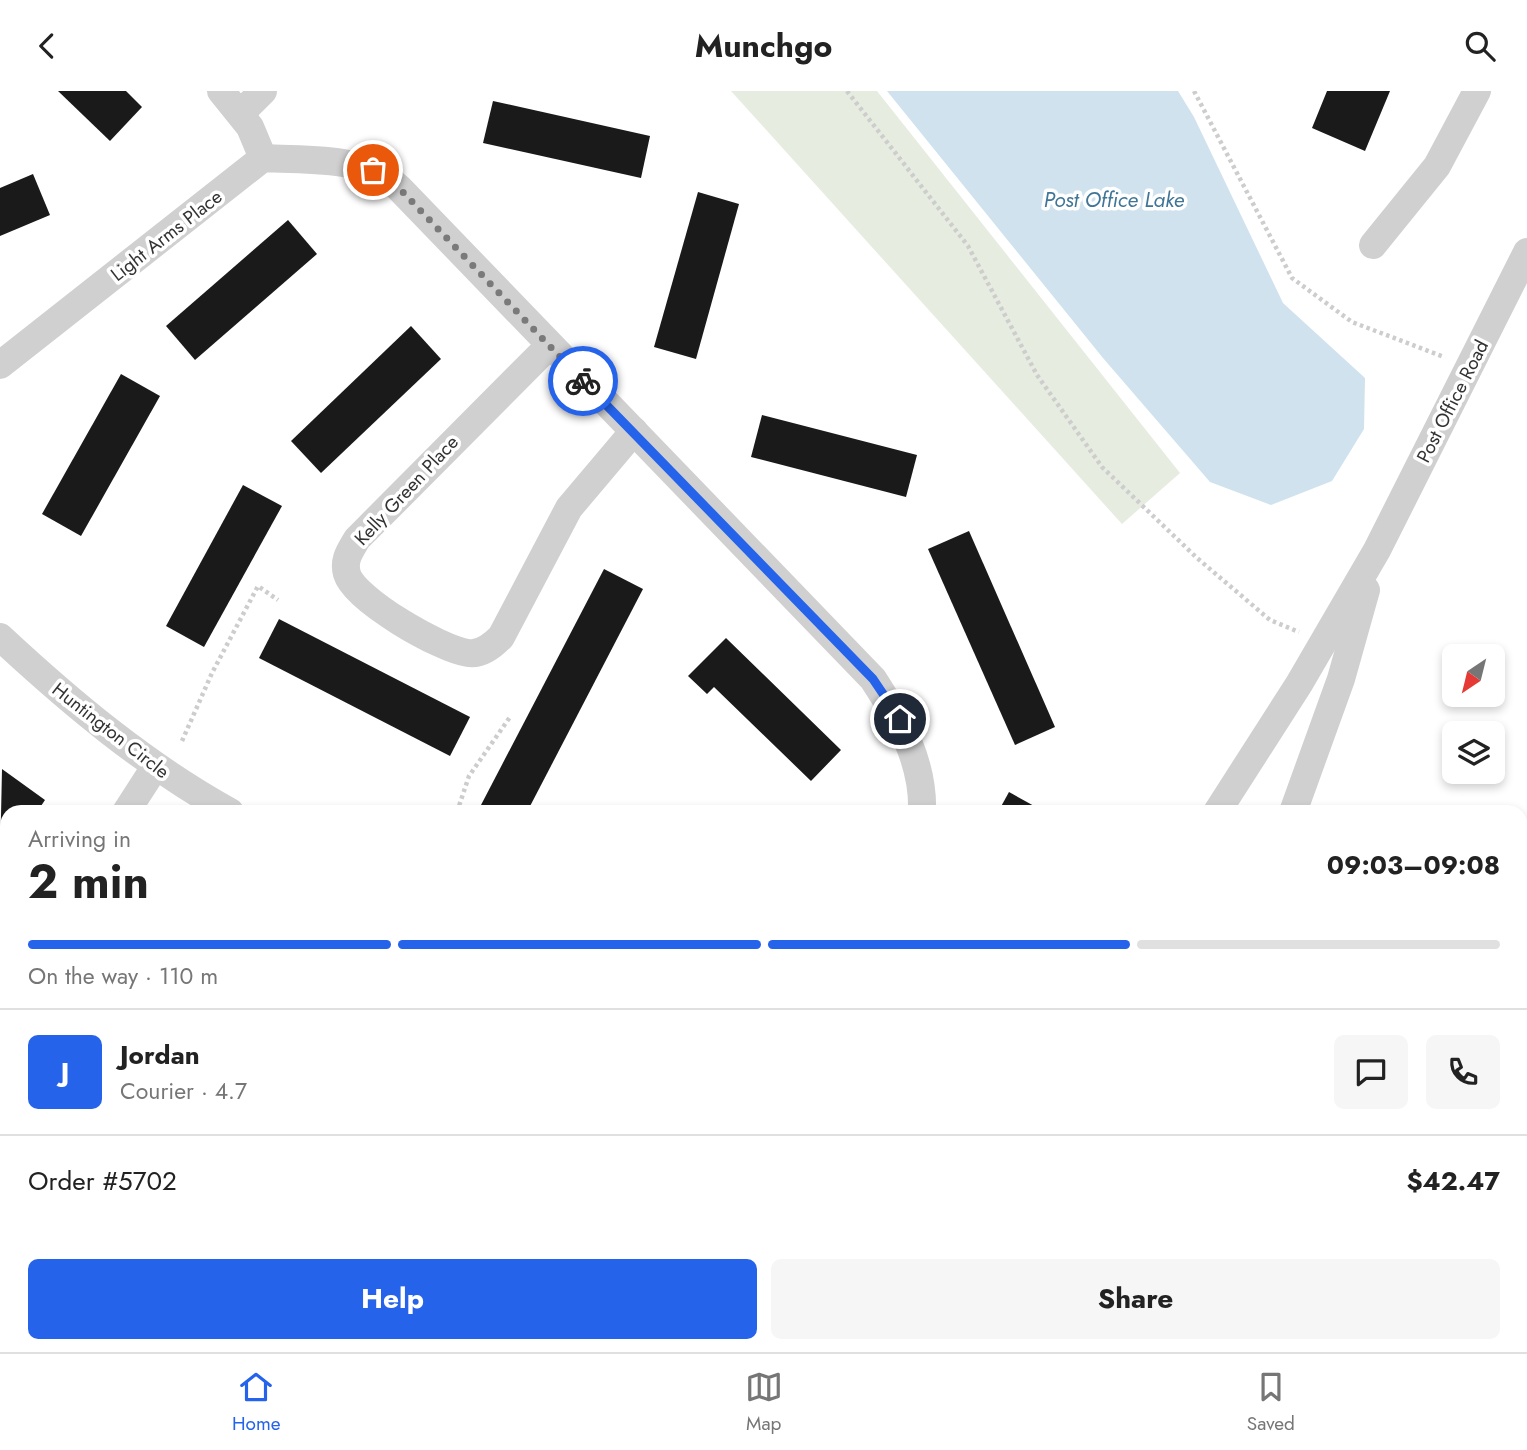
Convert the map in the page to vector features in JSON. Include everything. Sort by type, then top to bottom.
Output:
[{"type":"street","points":[[220,91],[241,113],[263,158],[350,164],[373,170],[399,188],[873,679],[900,719],[913,753],[921,805]]},
{"type":"street","points":[[241,113],[263,91]]},
{"type":"street","points":[[1373,245],[1437,166],[1477,91]]},
{"type":"street","name":"Light Arms Place","points":[[0,365],[263,158]]},
{"type":"street","name":"Post Office Road","points":[[1221,805],[1299,684],[1377,550],[1527,252]]},
{"type":"street","name":"Kelly Green Place","points":[[549,346],[357,539],[347,555],[345,566],[354,589],[384,611],[452,648],[469,653],[492,647],[500,637],[569,508],[634,431]]},
{"type":"street","name":"Post Office Road","points":[[1296,805],[1341,679],[1377,550]]},
{"type":"street","name":"Huntington Circle","points":[[0,637],[35,670],[155,767],[218,805]]},
{"type":"street","points":[[131,805],[155,767]]},
{"type":"path","points":[[847,91],[968,246],[1037,375],[1102,467],[1197,558],[1270,620],[1304,632]]},
{"type":"path","points":[[1194,91],[1292,278],[1352,322],[1450,359]]},
{"type":"path","points":[[182,741],[212,673],[258,586],[278,600]]},
{"type":"path","points":[[459,805],[469,776],[510,717]]},
{"type":"shaded area","points":[[731,91],[877,91],[1180,473],[1122,524]]},
{"type":"water","name":"Post Office Lake","points":[[887,91],[1178,91],[1194,117],[1283,303],[1365,378],[1364,429],[1332,481],[1271,505],[1210,482],[1103,358]]},
{"type":"building","points":[[58,91],[126,91],[142,107],[110,141]]},
{"type":"building","points":[[1327,91],[1390,91],[1365,151],[1312,128]]},
{"type":"building","points":[[493,101],[650,136],[641,178],[483,143]]},
{"type":"building","points":[[33,174],[50,215],[0,236],[0,188]]},
{"type":"building","points":[[698,192],[739,204],[696,359],[654,347]]},
{"type":"building","points":[[288,220],[317,254],[195,360],[166,326]]},
{"type":"building","points":[[411,326],[441,359],[321,473],[291,441]]},
{"type":"building","points":[[121,374],[160,396],[81,536],[42,514]]},
{"type":"building","points":[[762,415],[917,455],[906,497],[751,457]]},
{"type":"building","points":[[243,485],[282,506],[204,647],[166,626]]},
{"type":"building","points":[[969,531],[1055,727],[1015,745],[928,549]]},
{"type":"building","points":[[604,569],[643,589],[531,805],[481,805]]},
{"type":"building","points":[[279,619],[470,717],[450,756],[259,658]]},
{"type":"building","points":[[726,638],[841,750],[811,781],[714,687],[707,694],[688,676]]},
{"type":"building","points":[[2,769],[45,800],[42,805],[1,805]]},
{"type":"building","points":[[1009,792],[1032,805],[1002,805]]},
{"type":"way so far","points":[[373,170],[387,177],[399,188],[583,381]]},
{"type":"route","points":[[583,381],[873,679],[900,719]]}]
